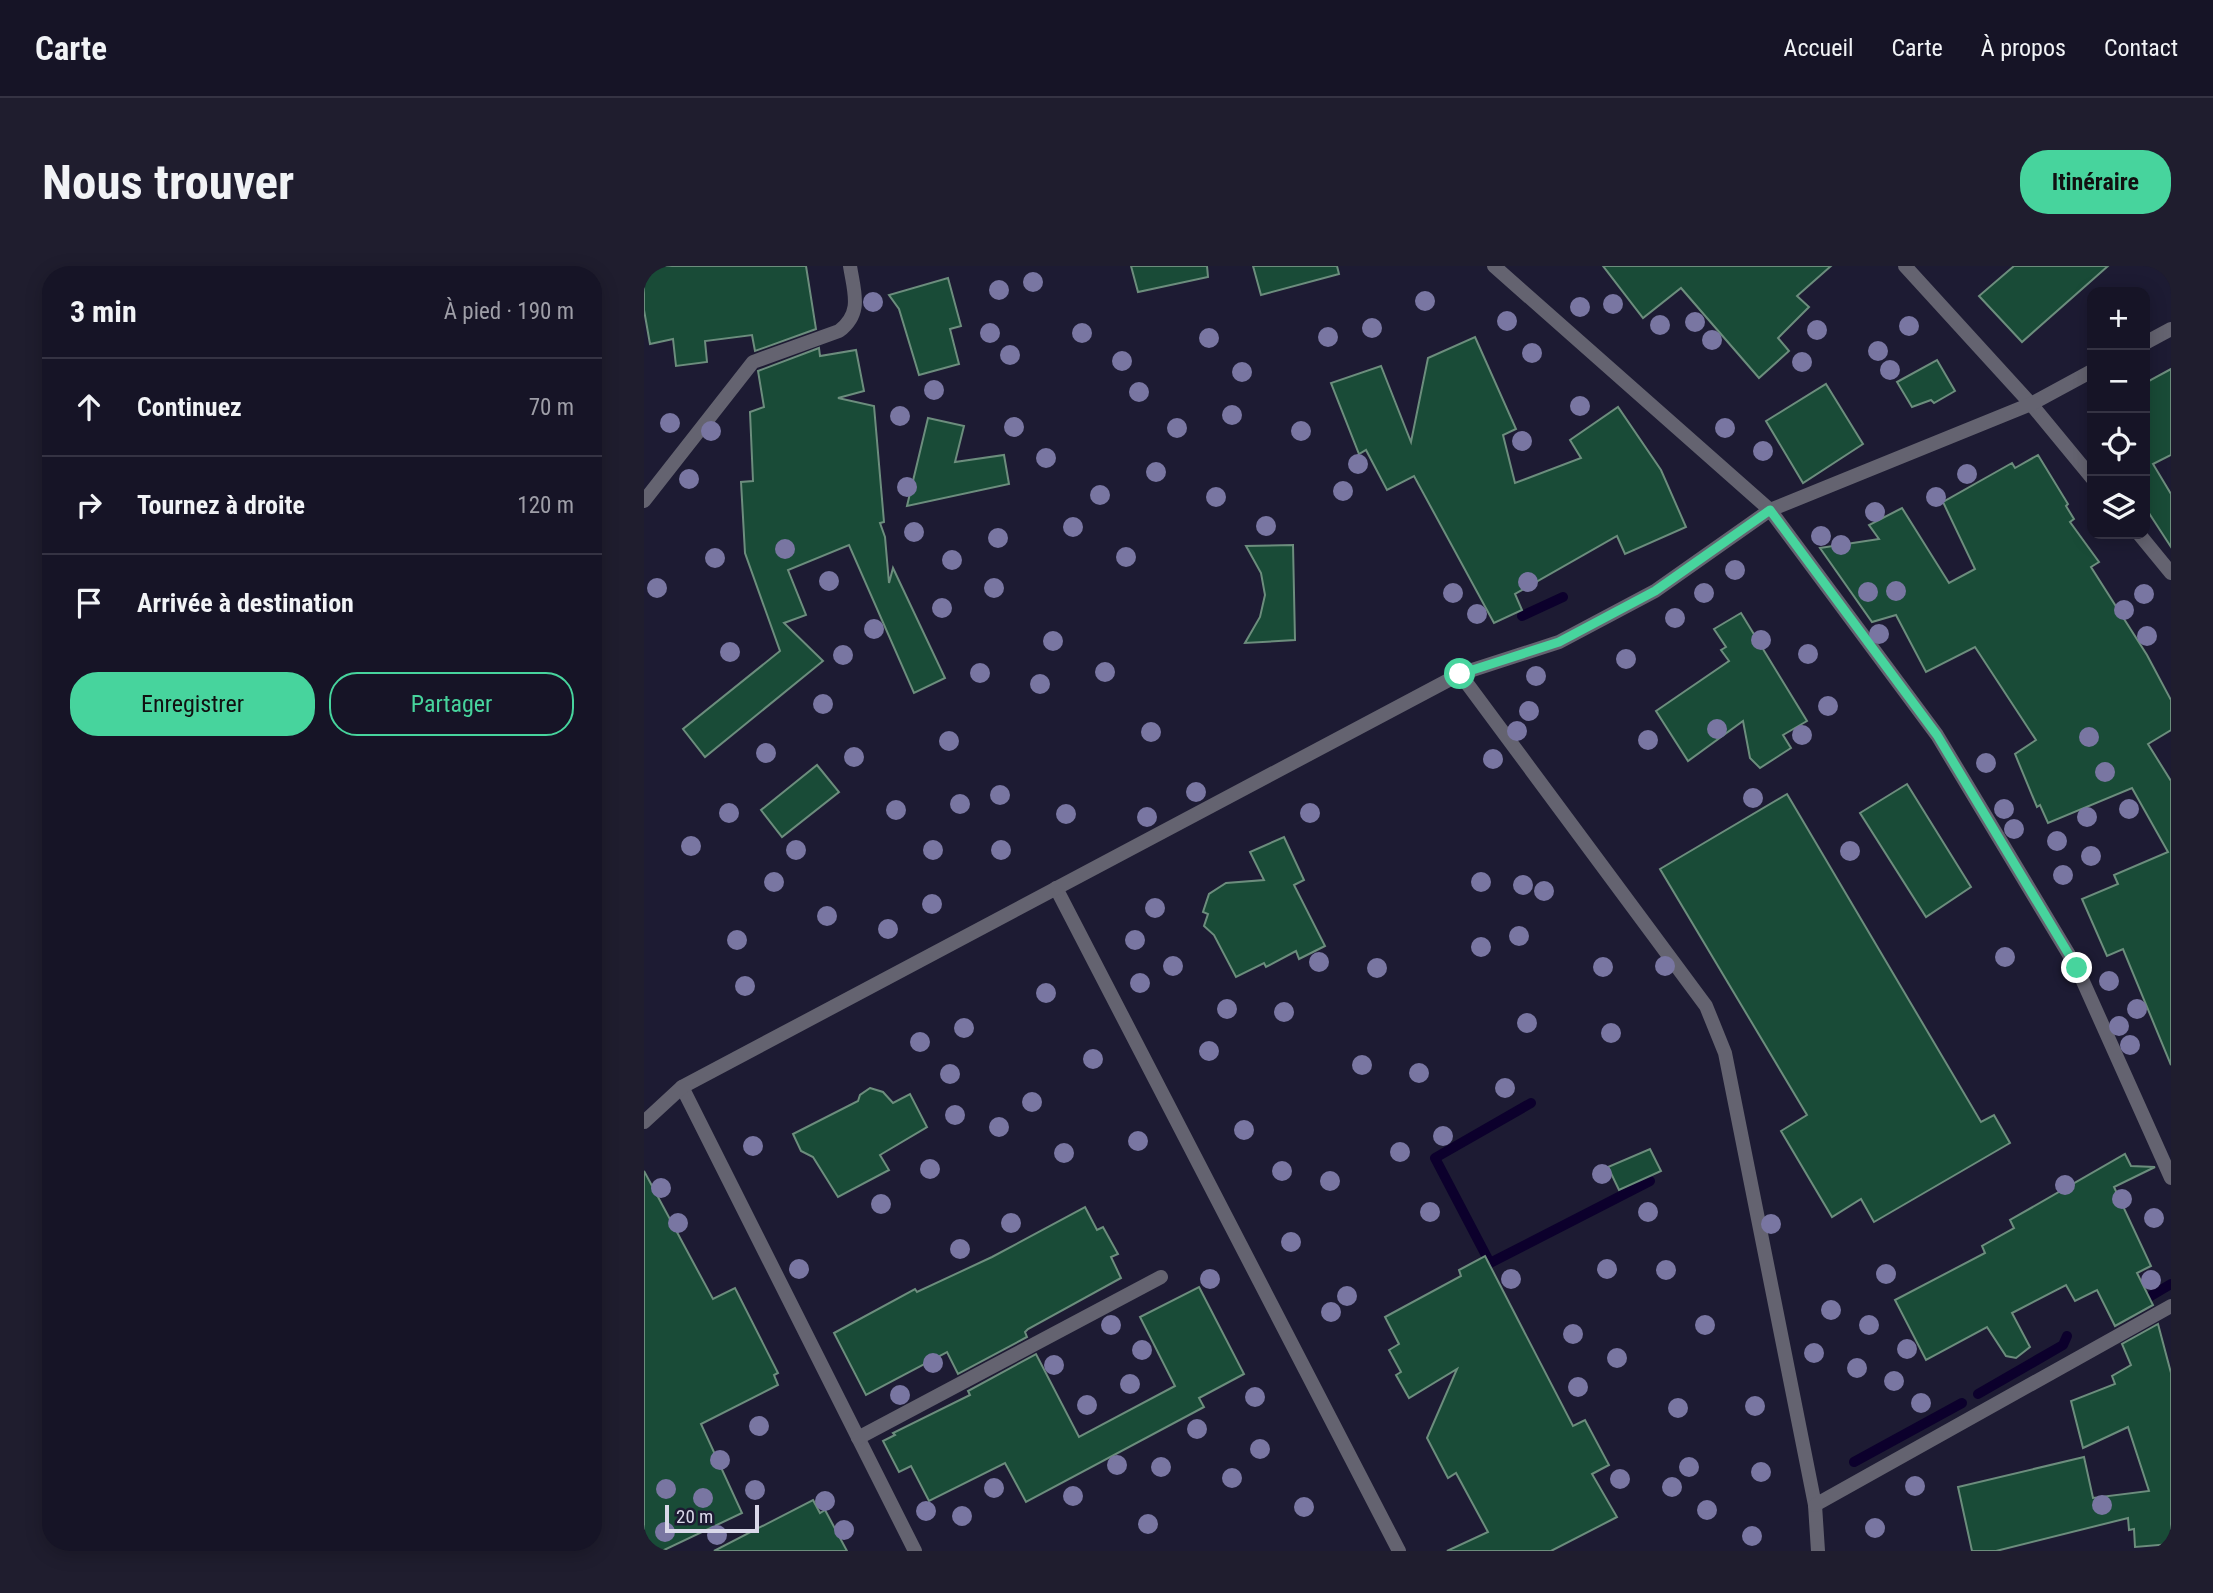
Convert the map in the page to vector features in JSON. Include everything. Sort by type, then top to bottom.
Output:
[{"type":"street","points":[[644,501],[753,362],[839,331],[850,323],[856,309],[849,266]]},
{"type":"street","points":[[1494,266],[1770,510],[1937,735],[2077,968],[2171,1178]]},
{"type":"street","points":[[1905,266],[2031,404],[2090,476]]},
{"type":"street","points":[[2150,340],[2171,329]]},
{"type":"street","points":[[644,1122],[682,1087],[1460,674],[1571,635],[1655,591],[1770,510],[2031,404],[2087,374]]},
{"type":"street","points":[[2143,539],[2171,573]]},
{"type":"street","points":[[1460,674],[1706,1006],[1725,1053],[1815,1505],[1818,1551]]},
{"type":"street","points":[[1056,888],[1399,1551]]},
{"type":"street","points":[[682,1087],[915,1551]]},
{"type":"street","points":[[858,1438],[1161,1277]]},
{"type":"street","points":[[1815,1505],[2171,1306]]},
{"type":"building","points":[[644,266],[806,266],[816,329],[755,351],[752,335],[705,341],[707,362],[676,366],[673,339],[650,344],[644,310]]},
{"type":"building","points":[[1131,266],[1207,266],[1208,277],[1138,292]]},
{"type":"building","points":[[1253,266],[1337,266],[1339,274],[1261,295]]},
{"type":"building","points":[[1603,266],[1831,266],[1797,296],[1809,307],[1778,338],[1789,351],[1759,378],[1681,288],[1643,318]]},
{"type":"building","points":[[2014,266],[2108,266],[2022,342],[1979,296]]},
{"type":"building","points":[[948,278],[961,326],[950,329],[959,364],[919,375],[899,309],[889,295]]},
{"type":"building","points":[[1475,337],[1516,429],[1503,435],[1515,483],[1581,458],[1570,440],[1618,407],[1661,470],[1686,527],[1625,554],[1617,536],[1515,594],[1522,610],[1494,623],[1414,476],[1387,490],[1366,450],[1359,454],[1331,383],[1381,366],[1411,442],[1428,358]]},
{"type":"building","points":[[819,348],[820,356],[856,350],[864,391],[838,398],[874,406],[884,522],[880,523],[885,537],[889,583],[893,568],[945,678],[914,693],[849,545],[788,570],[806,615],[784,623],[823,661],[705,757],[683,729],[780,651],[745,553],[741,482],[753,481],[750,412],[764,407],[758,371]]},
{"type":"building","points":[[1937,360],[1955,391],[1934,403],[1931,400],[1912,407],[1897,382]]},
{"type":"building","points":[[2171,369],[2171,455],[2153,464],[2171,494],[2171,547],[2150,515],[2150,380]]},
{"type":"building","points":[[1826,384],[1863,444],[1803,483],[1766,421]]},
{"type":"building","points":[[928,418],[964,426],[955,462],[1004,455],[1009,484],[907,506]]},
{"type":"building","points":[[2038,455],[2068,504],[2066,506],[2074,519],[2070,522],[2099,562],[2091,567],[2147,655],[2171,700],[2171,730],[2148,744],[2171,781],[2171,1065],[2123,949],[2107,956],[2082,899],[2118,884],[2114,875],[2168,852],[2132,788],[2048,823],[2040,805],[2037,807],[2015,754],[2036,740],[1975,647],[1926,672],[1896,615],[1872,622],[1820,548],[1879,539],[1869,525],[1902,508],[1949,583],[1975,569],[1943,502],[2012,463],[2015,468]]},
{"type":"building","points":[[1293,545],[1295,640],[1245,643],[1260,617],[1265,595],[1261,573],[1246,546]]},
{"type":"building","points":[[1741,613],[1807,721],[1783,735],[1791,748],[1760,768],[1750,758],[1743,721],[1688,761],[1656,711],[1729,661],[1721,650],[1726,647],[1714,629]]},
{"type":"building","points":[[817,765],[839,792],[782,837],[761,810]]},
{"type":"building","points":[[1907,784],[1971,887],[1926,917],[1860,813]]},
{"type":"building","points":[[1787,794],[1981,1122],[1994,1115],[2010,1143],[1874,1222],[1861,1199],[1832,1217],[1781,1131],[1807,1115],[1660,869]]},
{"type":"building","points":[[1284,837],[1304,880],[1294,885],[1325,946],[1299,959],[1296,951],[1266,967],[1264,963],[1236,977],[1214,935],[1204,926],[1208,914],[1203,912],[1209,894],[1226,883],[1264,880],[1250,852]]},
{"type":"building","points":[[870,1088],[883,1092],[893,1103],[910,1094],[927,1127],[880,1155],[889,1170],[838,1197],[813,1157],[801,1151],[793,1134],[858,1101],[860,1095]]},
{"type":"building","points":[[1650,1149],[1661,1171],[1619,1190],[1608,1167]]},
{"type":"building","points":[[2125,1154],[2131,1166],[2155,1167],[2114,1187],[2151,1266],[2137,1273],[2153,1305],[2115,1326],[2097,1290],[2075,1301],[2066,1285],[2012,1313],[2030,1347],[2016,1358],[2006,1356],[1987,1327],[1926,1360],[1895,1300],[1985,1253],[1982,1246],[2014,1228],[2010,1220]]},
{"type":"building","points":[[644,1171],[713,1299],[735,1288],[778,1373],[774,1375],[778,1385],[701,1424],[742,1513],[662,1551],[644,1551]]},
{"type":"building","points":[[1085,1207],[1097,1230],[1103,1227],[1118,1254],[1111,1257],[1121,1278],[1028,1329],[1025,1332],[1027,1337],[958,1374],[947,1352],[866,1395],[834,1333],[915,1289],[917,1292],[992,1257]]},
{"type":"building","points":[[1485,1256],[1573,1426],[1585,1420],[1609,1465],[1592,1474],[1617,1517],[1551,1551],[1447,1551],[1488,1532],[1456,1473],[1448,1478],[1427,1438],[1457,1369],[1409,1398],[1396,1375],[1401,1372],[1389,1350],[1399,1344],[1385,1317],[1461,1276],[1459,1270]]},
{"type":"building","points":[[1199,1287],[1244,1374],[1199,1398],[1204,1407],[1026,1502],[1005,1463],[929,1501],[911,1466],[899,1472],[883,1441],[895,1435],[893,1433],[970,1395],[968,1391],[1036,1354],[1079,1437],[1175,1386],[1140,1317]]},
{"type":"building","points":[[2158,1324],[2171,1373],[2171,1544],[2135,1547],[2134,1529],[2129,1530],[2128,1518],[1996,1551],[1972,1551],[1958,1487],[2084,1457],[2093,1498],[2149,1491],[2128,1427],[2083,1448],[2071,1401],[2115,1384],[2112,1376],[2131,1365],[2122,1344]]},
{"type":"building","points":[[813,1500],[820,1513],[825,1510],[847,1551],[714,1551]]},
{"type":"waterway","points":[[1522,616],[1563,597]]},
{"type":"waterway","points":[[1531,1103],[1435,1158],[1490,1263],[1650,1181]]},
{"type":"waterway","points":[[2149,1297],[2171,1284]]},
{"type":"waterway","points":[[1978,1394],[2063,1345],[2067,1336]]},
{"type":"waterway","points":[[1854,1462],[1962,1403]]},
{"type":"route","points":[[1460,674],[1559,642],[1655,591],[1770,510],[1937,735],[2077,968]]}]
